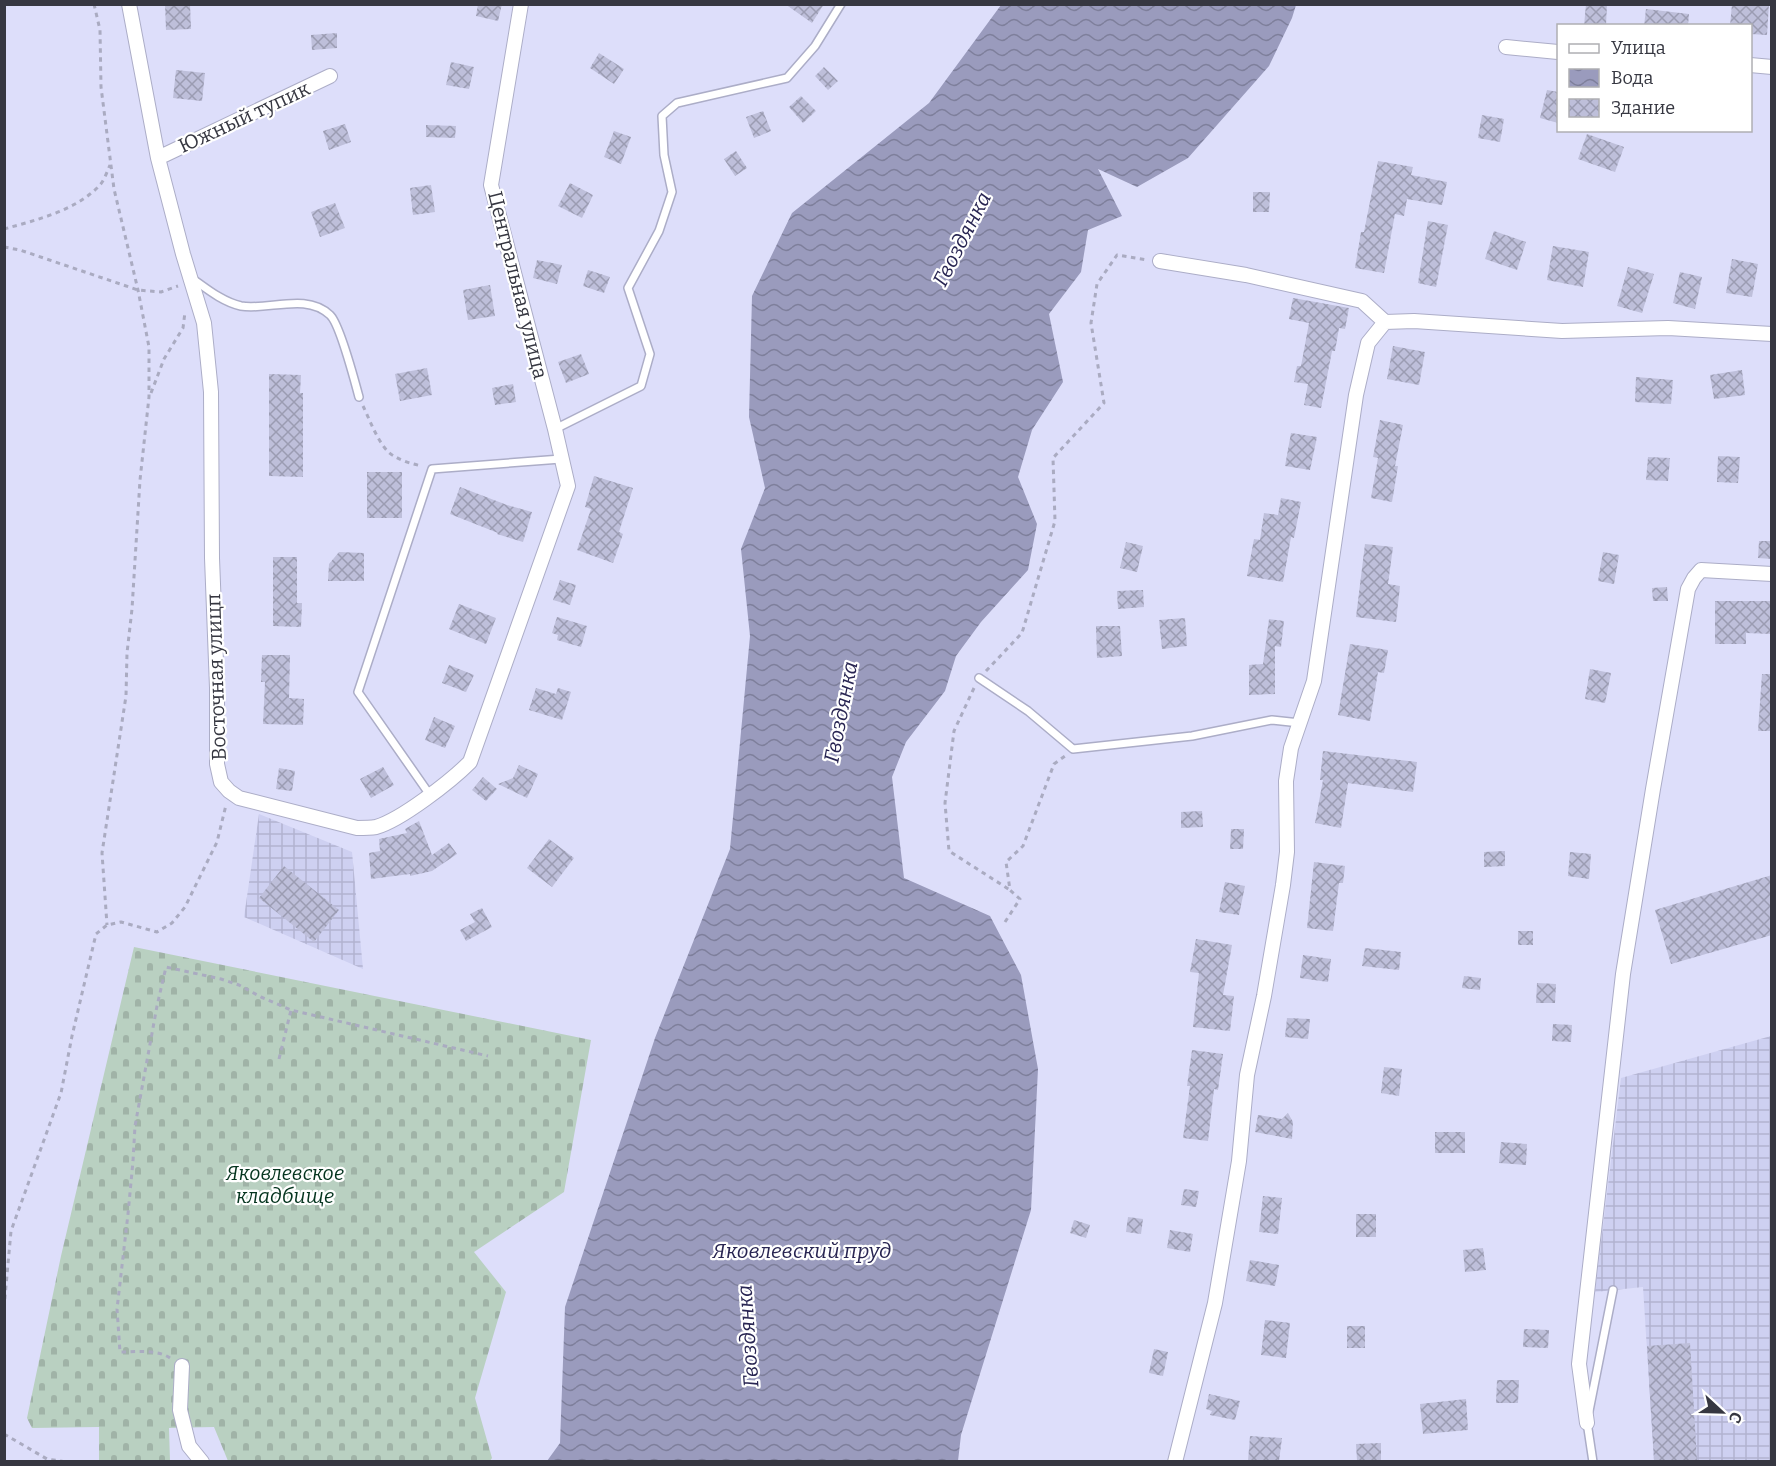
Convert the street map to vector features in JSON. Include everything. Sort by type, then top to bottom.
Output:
[{"type":"street","name":"Восточная улицп","points":[[129,4],[158,158],[188,278],[204,323],[211,393],[217,764],[221,782],[229,791]]},
{"type":"street","name":"Центральная улица","points":[[521,4],[491,185],[561,459]]},
{"type":"street","points":[[1506,47],[1557,52]]},
{"type":"street","points":[[1752,65],[1772,67]]},
{"type":"street","name":"Южный тупик","points":[[158,158],[330,76]]},
{"type":"street","points":[[1160,261],[1246,275],[1362,301],[1384,322],[1414,321],[1562,330],[1668,328],[1772,334]]},
{"type":"street","points":[[1175,1461],[1215,1303],[1239,1161],[1247,1075],[1264,996],[1283,885],[1287,852],[1286,781],[1291,748],[1314,681],[1356,395],[1368,343],[1384,322]]},
{"type":"street","points":[[229,791],[239,798],[357,828],[375,827],[400,815],[454,778],[470,762],[477,745],[568,486],[561,459]]},
{"type":"street","points":[[1587,1423],[1579,1364],[1623,974],[1688,590],[1701,570],[1772,574]]},
{"type":"street","points":[[182,1366],[180,1410],[189,1446],[202,1461]]},
{"type":"lane","points":[[555,429],[641,386],[650,354],[628,288],[659,231],[672,192],[664,155],[662,116],[677,103],[787,78],[815,46],[841,4]]},
{"type":"lane","points":[[188,278],[214,294],[242,306],[303,304],[322,309],[332,316],[359,397]]},
{"type":"lane","points":[[430,795],[358,692],[432,469],[561,459]]},
{"type":"lane","points":[[979,678],[1028,711],[1073,749],[1192,736],[1272,720],[1300,723]]},
{"type":"lane","points":[[1593,1461],[1587,1423],[1613,1290]]},
{"type":"path","points":[[94,4],[100,30],[102,87],[114,189],[149,347],[149,397],[140,480],[126,696],[102,853],[107,924]]},
{"type":"path","points":[[4,229],[42,218],[78,202],[100,185],[111,164]]},
{"type":"path","points":[[4,247],[20,250],[138,290],[161,292],[177,286],[188,278]]},
{"type":"path","points":[[1005,922],[1020,899],[1010,890],[949,851],[945,803],[954,731],[979,678],[1023,633],[1055,521],[1053,458],[1104,403],[1091,323],[1097,284],[1117,255],[1160,261]]},
{"type":"path","points":[[149,397],[164,359],[183,328],[186,308]]},
{"type":"path","points":[[359,397],[378,436],[391,455],[411,464],[432,469]]},
{"type":"path","points":[[1010,890],[1006,862],[1023,846],[1054,764],[1073,749]]},
{"type":"path","points":[[4,1308],[11,1231],[62,1093],[96,934],[107,924],[121,922],[157,932],[172,923],[185,907],[217,843],[229,791]]},
{"type":"path","points":[[182,1366],[165,1355],[120,1352],[117,1309],[135,1126],[166,967],[240,985],[291,1010],[488,1056]]},
{"type":"path","points":[[279,1059],[291,1010]]},
{"type":"path","points":[[4,1434],[47,1459],[66,1461]]},
{"type":"shaded area","points":[[259,814],[352,852],[363,969],[244,917]]},
{"type":"shaded area","points":[[1771,1036],[1771,1461],[1654,1461],[1643,1287],[1595,1292],[1621,1078]]},
{"type":"green space","name":"Яковлевское кладбище","points":[[134,947],[591,1040],[564,1192],[474,1252],[506,1292],[475,1398],[492,1458],[490,1461],[228,1461],[214,1427],[169,1428],[170,1461],[99,1461],[99,1427],[32,1428],[27,1418],[61,1256]]},
{"type":"water","name":"Яковлевский пруд","points":[[1001,5],[1296,5],[1269,66],[1188,158],[1137,187],[1098,169],[1122,216],[1088,230],[1081,272],[1049,314],[1063,382],[1032,430],[1018,477],[1037,524],[1028,570],[981,622],[956,656],[945,691],[906,742],[892,777],[904,878],[990,916],[1021,975],[1038,1069],[1031,1210],[961,1435],[958,1461],[547,1461],[560,1443],[565,1307],[655,1038],[730,849],[750,636],[741,549],[765,488],[749,417],[752,296],[792,213],[929,103]]},
{"type":"building","points":[[165,4],[190,4],[191,29],[166,30]]},
{"type":"building","points":[[478,4],[502,4],[498,21],[476,16]]},
{"type":"building","points":[[785,4],[824,4],[812,23]]},
{"type":"building","points":[[1586,4],[1607,4],[1606,24],[1584,24]]},
{"type":"building","points":[[1732,4],[1769,4],[1767,35],[1752,34],[1752,24],[1730,24]]},
{"type":"building","points":[[1646,9],[1689,14],[1688,24],[1644,24]]},
{"type":"building","points":[[337,33],[337,48],[312,50],[311,35]]},
{"type":"building","points":[[599,53],[624,69],[614,84],[590,68]]},
{"type":"building","points":[[451,62],[474,67],[469,89],[446,85]]},
{"type":"building","points":[[824,67],[838,81],[828,90],[815,76]]},
{"type":"building","points":[[176,70],[205,73],[202,101],[173,98]]},
{"type":"building","points":[[1547,90],[1557,92],[1557,123],[1540,118]]},
{"type":"building","points":[[801,96],[816,111],[803,123],[789,107]]},
{"type":"building","points":[[763,111],[771,131],[754,138],[746,117]]},
{"type":"building","points":[[1482,115],[1504,119],[1500,142],[1478,138]]},
{"type":"building","points":[[345,124],[351,142],[329,150],[323,131]]},
{"type":"building","points":[[426,125],[456,126],[455,138],[426,137]]},
{"type":"building","points":[[614,131],[631,137],[621,164],[604,157]]},
{"type":"building","points":[[1587,134],[1624,147],[1615,172],[1578,159]]},
{"type":"building","points":[[736,151],[747,168],[735,176],[724,159]]},
{"type":"building","points":[[1378,161],[1413,167],[1411,175],[1447,182],[1442,205],[1407,199],[1404,216],[1395,214],[1384,273],[1355,268]]},
{"type":"building","points":[[570,183],[593,195],[582,218],[558,206]]},
{"type":"building","points":[[431,185],[435,212],[413,215],[410,188]]},
{"type":"building","points":[[1253,192],[1270,192],[1269,212],[1253,212]]},
{"type":"building","points":[[335,203],[345,228],[320,237],[311,212]]},
{"type":"building","points":[[1428,221],[1448,225],[1436,287],[1418,283]]},
{"type":"building","points":[[1494,231],[1526,242],[1517,270],[1485,259]]},
{"type":"building","points":[[1553,246],[1589,252],[1583,287],[1547,280]]},
{"type":"building","points":[[1732,259],[1758,264],[1752,297],[1726,293]]},
{"type":"building","points":[[537,260],[562,265],[557,284],[533,278]]},
{"type":"building","points":[[1628,267],[1654,274],[1642,313],[1617,306]]},
{"type":"building","points":[[588,270],[610,277],[604,293],[583,286]]},
{"type":"building","points":[[1680,272],[1702,277],[1695,309],[1673,303]]},
{"type":"building","points":[[490,285],[495,316],[468,320],[463,290]]},
{"type":"building","points":[[1293,298],[1349,308],[1345,329],[1339,328],[1335,351],[1332,351],[1321,408],[1304,405],[1308,384],[1294,382],[1297,366],[1301,366],[1309,323],[1289,319]]},
{"type":"building","points":[[1393,346],[1425,352],[1419,385],[1387,379]]},
{"type":"building","points":[[581,354],[589,374],[566,383],[558,362]]},
{"type":"building","points":[[427,368],[432,395],[400,401],[395,374]]},
{"type":"building","points":[[1742,370],[1745,395],[1714,399],[1710,375]]},
{"type":"building","points":[[269,374],[301,375],[303,477],[269,476]]},
{"type":"building","points":[[1636,377],[1673,380],[1671,404],[1635,402]]},
{"type":"building","points":[[513,384],[516,402],[495,405],[492,388]]},
{"type":"building","points":[[1380,420],[1403,425],[1395,466],[1398,466],[1392,502],[1371,498],[1378,458],[1373,457]]},
{"type":"building","points":[[1291,433],[1317,437],[1310,470],[1285,466]]},
{"type":"building","points":[[1718,456],[1740,457],[1738,483],[1717,482]]},
{"type":"building","points":[[1648,457],[1670,458],[1668,481],[1646,480]]},
{"type":"building","points":[[367,472],[402,472],[402,518],[367,518]]},
{"type":"building","points":[[594,476],[633,488],[619,532],[623,534],[613,563],[577,550],[591,509],[585,507]]},
{"type":"building","points":[[460,487],[532,512],[523,542],[497,534],[450,514]]},
{"type":"building","points":[[1281,498],[1301,502],[1294,538],[1291,537],[1283,582],[1247,576],[1254,539],[1260,540],[1264,513],[1278,515]]},
{"type":"building","points":[[1759,541],[1772,541],[1772,559],[1758,558]]},
{"type":"building","points":[[1126,542],[1143,546],[1137,572],[1120,568]]},
{"type":"building","points":[[1365,544],[1393,547],[1388,584],[1400,586],[1396,622],[1356,617]]},
{"type":"building","points":[[339,552],[364,553],[364,581],[328,581],[329,564]]},
{"type":"building","points":[[1603,552],[1619,555],[1614,584],[1598,581]]},
{"type":"building","points":[[273,557],[297,557],[297,603],[302,603],[301,627],[273,626]]},
{"type":"building","points":[[560,580],[576,585],[570,605],[553,600]]},
{"type":"building","points":[[1667,587],[1668,601],[1653,601],[1652,588]]},
{"type":"building","points":[[1143,590],[1144,607],[1118,609],[1117,591]]},
{"type":"building","points":[[1715,601],[1772,601],[1772,634],[1746,633],[1746,644],[1715,644]]},
{"type":"building","points":[[459,604],[496,618],[486,644],[449,629]]},
{"type":"building","points":[[557,617],[587,626],[581,647],[557,640],[558,635],[552,633]]},
{"type":"building","points":[[1185,618],[1187,646],[1162,649],[1159,620]]},
{"type":"building","points":[[1269,619],[1284,621],[1281,647],[1275,646],[1275,694],[1249,695],[1249,665],[1263,664]]},
{"type":"building","points":[[1096,626],[1120,626],[1122,656],[1097,658]]},
{"type":"building","points":[[1350,644],[1388,650],[1384,673],[1378,672],[1370,721],[1338,715]]},
{"type":"building","points":[[262,655],[290,655],[289,698],[304,699],[303,725],[263,724],[265,682],[261,682]]},
{"type":"building","points":[[449,665],[474,675],[466,692],[442,683]]},
{"type":"building","points":[[1590,669],[1611,673],[1605,703],[1585,699]]},
{"type":"building","points":[[1762,674],[1772,674],[1772,731],[1758,731]]},
{"type":"building","points":[[536,688],[556,694],[558,688],[571,692],[562,720],[529,710]]},
{"type":"building","points":[[434,717],[455,726],[445,748],[425,740]]},
{"type":"building","points":[[1323,751],[1417,762],[1413,792],[1348,783],[1341,828],[1315,823],[1323,780],[1320,780]]},
{"type":"building","points":[[519,765],[538,774],[527,798],[498,784],[513,778]]},
{"type":"building","points":[[383,767],[394,785],[371,798],[360,779]]},
{"type":"building","points":[[279,768],[295,771],[292,791],[276,789]]},
{"type":"building","points":[[483,777],[497,789],[486,801],[472,790]]},
{"type":"building","points":[[1202,811],[1203,827],[1181,828],[1181,812]]},
{"type":"building","points":[[419,821],[432,855],[449,843],[457,854],[432,871],[410,876],[410,874],[371,879],[369,853],[380,851],[379,839],[407,833],[405,829]]},
{"type":"building","points":[[1231,829],[1244,829],[1243,849],[1230,849]]},
{"type":"building","points":[[549,839],[574,858],[552,887],[527,868]]},
{"type":"building","points":[[1505,851],[1505,866],[1484,867],[1484,852]]},
{"type":"building","points":[[1570,852],[1591,854],[1589,879],[1568,876]]},
{"type":"building","points":[[1314,862],[1345,866],[1343,883],[1339,883],[1333,931],[1307,928]]},
{"type":"building","points":[[284,866],[339,910],[314,942],[259,898]]},
{"type":"building","points":[[1772,875],[1772,935],[1671,964],[1655,910]]},
{"type":"building","points":[[1225,882],[1245,886],[1239,915],[1219,912]]},
{"type":"building","points":[[482,908],[492,927],[466,941],[460,930],[475,922],[470,914]]},
{"type":"building","points":[[1518,931],[1533,931],[1533,945],[1518,945]]},
{"type":"building","points":[[1196,939],[1232,945],[1223,995],[1234,996],[1230,1031],[1193,1027],[1199,973],[1190,972]]},
{"type":"building","points":[[1365,948],[1401,952],[1399,970],[1362,966]]},
{"type":"building","points":[[1303,955],[1331,959],[1328,982],[1300,978]]},
{"type":"building","points":[[1464,976],[1481,978],[1480,990],[1462,988]]},
{"type":"building","points":[[1537,983],[1556,984],[1555,1003],[1536,1003]]},
{"type":"building","points":[[1287,1018],[1310,1019],[1308,1039],[1285,1037]]},
{"type":"building","points":[[1553,1024],[1572,1025],[1571,1042],[1552,1041]]},
{"type":"building","points":[[1192,1050],[1223,1054],[1218,1090],[1214,1089],[1208,1141],[1183,1138]]},
{"type":"building","points":[[1384,1067],[1402,1069],[1399,1096],[1381,1093]]},
{"type":"building","points":[[1288,1113],[1293,1122],[1292,1139],[1255,1132],[1258,1115],[1282,1119]]},
{"type":"building","points":[[1435,1132],[1465,1132],[1465,1153],[1435,1153]]},
{"type":"building","points":[[1501,1142],[1527,1144],[1526,1165],[1499,1163]]},
{"type":"building","points":[[1184,1189],[1199,1191],[1196,1207],[1181,1205]]},
{"type":"building","points":[[1263,1196],[1282,1198],[1278,1234],[1259,1232]]},
{"type":"building","points":[[1356,1214],[1376,1214],[1376,1237],[1356,1237]]},
{"type":"building","points":[[1128,1217],[1143,1219],[1141,1234],[1126,1232]]},
{"type":"building","points":[[1074,1220],[1090,1225],[1086,1238],[1070,1233]]},
{"type":"building","points":[[1170,1230],[1193,1234],[1190,1252],[1167,1248]]},
{"type":"building","points":[[1483,1248],[1486,1270],[1465,1272],[1463,1250]]},
{"type":"building","points":[[1250,1260],[1279,1265],[1275,1286],[1246,1281]]},
{"type":"building","points":[[1265,1320],[1290,1323],[1286,1358],[1261,1355]]},
{"type":"building","points":[[1347,1326],[1365,1326],[1365,1348],[1347,1348]]},
{"type":"building","points":[[1524,1329],[1549,1330],[1548,1348],[1523,1347]]},
{"type":"building","points":[[1690,1343],[1697,1461],[1654,1461],[1647,1346]]},
{"type":"building","points":[[1154,1349],[1168,1352],[1163,1376],[1149,1373]]},
{"type":"building","points":[[1497,1380],[1519,1380],[1518,1403],[1496,1403]]},
{"type":"building","points":[[1209,1394],[1240,1401],[1235,1420],[1210,1415],[1212,1411],[1206,1409]]},
{"type":"building","points":[[1466,1399],[1468,1430],[1423,1434],[1420,1404]]},
{"type":"building","points":[[1250,1436],[1282,1438],[1279,1461],[1248,1461]]},
{"type":"building","points":[[1381,1443],[1381,1461],[1357,1461],[1356,1444]]},
{"type":"water label","name":"Гвоздянка","points":[[962,239]]},
{"type":"water label","name":"Гвоздянка","points":[[841,712]]},
{"type":"water label","name":"Гвоздянка","points":[[748,1336]]}]
